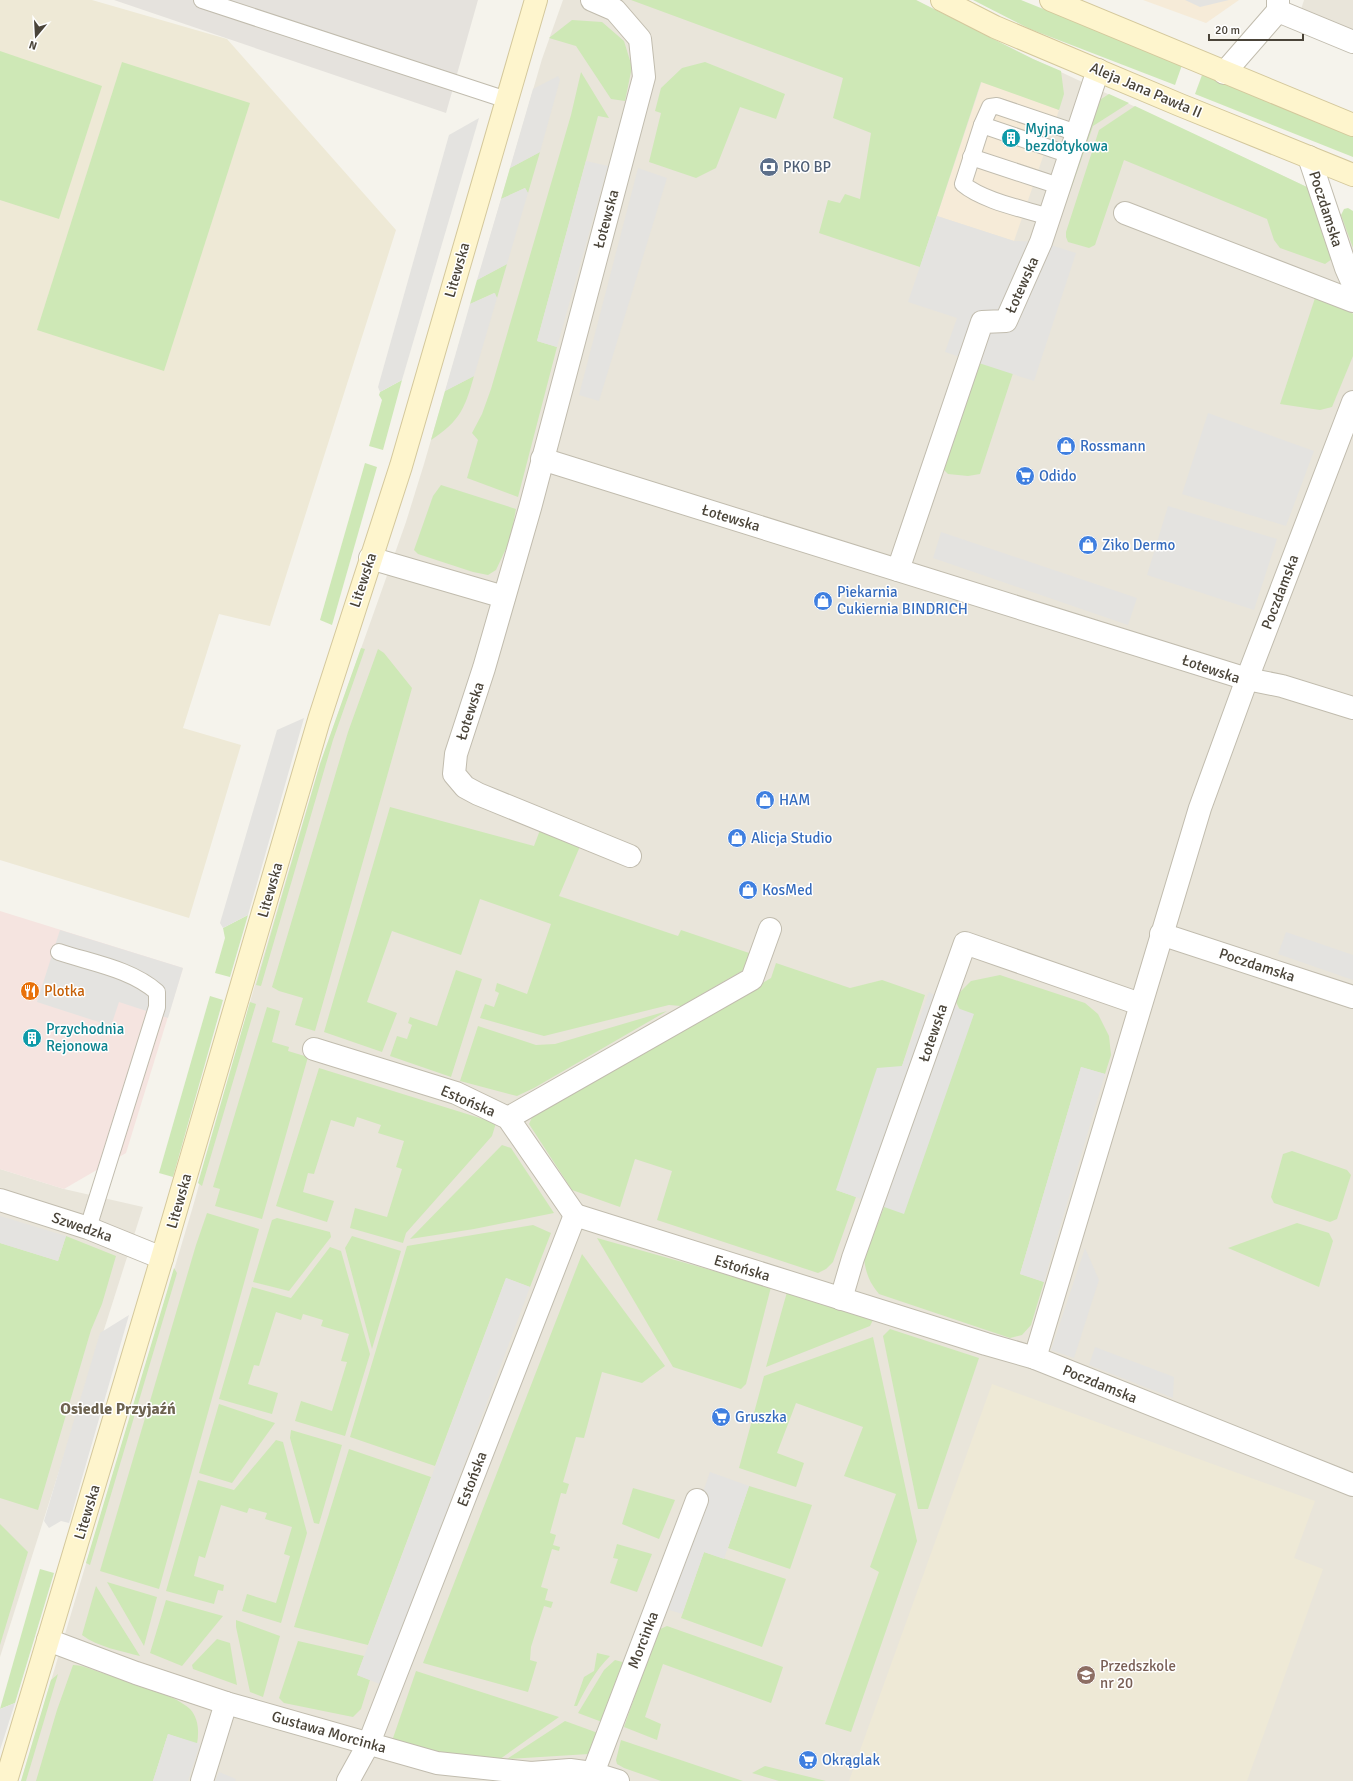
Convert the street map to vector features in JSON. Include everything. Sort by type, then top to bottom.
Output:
[{"type":"street","name":"Litewska","points":[[6,1781],[162,1258],[319,720],[370,558],[401,466],[536,0]]},
{"type":"street","name":"Łotewska","points":[[592,0],[615,10],[640,39],[644,77],[530,508],[456,754],[454,774],[465,787],[478,794],[630,856]]},
{"type":"street","name":"Aleja Jana Pawła II","points":[[942,0],[995,27],[1353,175]]},
{"type":"street","points":[[1050,0],[1353,125]]},
{"type":"street","points":[[1224,73],[1278,6],[1353,42]]},
{"type":"street","name":"Łotewska","points":[[898,570],[982,322],[1006,321],[1041,242],[1098,70]]},
{"type":"street","name":"Poczdamska","points":[[1309,157],[1346,268],[1353,284]]},
{"type":"street","points":[[1125,213],[1353,301]]},
{"type":"street","name":"Poczdamska","points":[[1247,679],[1353,402]]},
{"type":"street","name":"Łotewska","points":[[542,459],[1247,679],[1200,808],[1035,1358]]},
{"type":"street","points":[[370,558],[504,597]]},
{"type":"street","points":[[1247,679],[1282,686],[1353,708]]},
{"type":"street","points":[[508,1118],[752,980],[770,929]]},
{"type":"street","name":"Poczdamska","points":[[1161,934],[1353,996]]},
{"type":"street","name":"Łotewska","points":[[841,1299],[853,1258],[965,943],[1140,1004]]},
{"type":"street","name":"Estońska","points":[[314,1049],[456,1093],[508,1118],[575,1215],[841,1299]]},
{"type":"street","name":"Szwedzka","points":[[0,1200],[88,1228],[162,1258]]},
{"type":"street","name":"Estońska","points":[[348,1781],[369,1742],[575,1215]]},
{"type":"street","name":"Poczdamska","points":[[841,1299],[1035,1358],[1353,1485]]},
{"type":"street","name":"Morcinka","points":[[591,1777],[697,1500]]},
{"type":"street","name":"Gustawa Morcinka","points":[[48,1640],[136,1673],[226,1703],[305,1726],[369,1742],[437,1763],[531,1772],[570,1770],[591,1777],[618,1781]]},
{"type":"street","points":[[202,1781],[226,1703]]},
{"type":"lane","points":[[202,0],[507,100]]},
{"type":"lane","points":[[1049,217],[970,190],[963,184],[971,157],[990,107],[997,106],[1077,133]]},
{"type":"lane","points":[[982,125],[1070,155]]},
{"type":"lane","points":[[971,157],[1059,186]]},
{"type":"lane","points":[[59,952],[127,974],[148,984],[157,992],[158,1007],[88,1228]]},
{"type":"shaded area","points":[[0,0],[92,0],[227,39],[396,230],[270,626],[219,614],[183,728],[241,745],[189,918],[0,860]]},
{"type":"shaded area","points":[[114,0],[478,0],[446,113]]},
{"type":"shaded area","points":[[563,0],[916,0],[1033,59],[1309,188],[1341,215],[1353,220],[1353,1781],[21,1781],[194,1203],[250,1002],[320,764],[406,522],[542,59]]},
{"type":"shaded area","points":[[1143,0],[1239,0],[1206,23]]},
{"type":"shaded area","points":[[1185,0],[1229,0],[1200,7]]},
{"type":"shaded area","points":[[1304,0],[1353,0],[1353,54],[1295,29]]},
{"type":"shaded area","points":[[558,76],[560,80],[540,152],[510,168],[533,89]]},
{"type":"shaded area","points":[[982,81],[1059,110],[1014,241],[937,216]]},
{"type":"shaded area","points":[[479,118],[402,380],[380,392],[378,387],[449,135]]},
{"type":"shaded area","points":[[586,161],[608,166],[557,347],[537,341]]},
{"type":"shaded area","points":[[638,168],[667,178],[599,401],[579,395]]},
{"type":"shaded area","points":[[525,188],[528,193],[507,264],[477,280],[501,199]]},
{"type":"shaded area","points":[[937,216],[1014,241],[1041,242],[1076,253],[1034,381],[945,352],[957,318],[908,302]]},
{"type":"shaded area","points":[[495,293],[497,298],[474,376],[445,391],[470,304]]},
{"type":"shaded area","points":[[1208,413],[1314,451],[1286,526],[1182,494]]},
{"type":"shaded area","points":[[1168,506],[1277,539],[1254,610],[1147,575]]},
{"type":"shaded area","points":[[941,532],[1137,598],[1128,625],[933,558]]},
{"type":"shaded area","points":[[304,718],[248,915],[223,928],[220,923],[277,730]]},
{"type":"shaded area","points":[[0,911],[183,968],[126,1153],[64,1189],[0,1169]]},
{"type":"shaded area","points":[[60,930],[183,968],[168,1018],[119,1002],[111,1026],[37,1002]]},
{"type":"shaded area","points":[[1286,932],[1353,955],[1353,980],[1278,954]]},
{"type":"shaded area","points":[[929,992],[960,1009],[974,1014],[904,1214],[836,1190],[877,1068],[902,1066]]},
{"type":"shaded area","points":[[1081,1067],[1105,1074],[1044,1282],[1020,1274]]},
{"type":"shaded area","points":[[0,1169],[64,1189],[143,1207],[0,1657]]},
{"type":"shaded area","points":[[0,1216],[66,1236],[58,1261],[0,1243]]},
{"type":"shaded area","points":[[1085,1248],[1099,1280],[1074,1358],[1051,1350]]},
{"type":"shaded area","points":[[506,1278],[530,1287],[382,1685],[357,1675]]},
{"type":"shaded area","points":[[129,1315],[69,1523],[61,1521],[49,1528],[44,1521],[100,1333]]},
{"type":"shaded area","points":[[1095,1347],[1174,1377],[1173,1398],[1089,1365]]},
{"type":"shaded area","name":"Przedszkole nr 20","points":[[992,1384],[1315,1501],[1294,1558],[1323,1569],[1247,1781],[849,1781]]},
{"type":"shaded area","points":[[710,1472],[749,1486],[724,1559],[704,1552],[682,1614],[663,1608]]},
{"type":"shaded area","points":[[15,1703],[8,1725],[0,1750],[0,1709]]},
{"type":"shaded area","points":[[168,1734],[200,1744],[188,1781],[153,1781]]},
{"type":"shaded area","points":[[219,1772],[236,1779],[235,1781],[215,1781]]},
{"type":"green space","points":[[631,0],[916,0],[1033,59],[1061,71],[1064,94],[1059,110],[981,82],[920,267],[819,233],[828,200],[840,203],[845,194],[860,199],[871,133],[833,118],[843,78]]},
{"type":"green space","points":[[973,0],[1021,0],[1182,65],[1175,85],[1030,29]]},
{"type":"green space","points":[[572,20],[602,22],[624,41],[632,67],[625,101],[611,99],[576,46],[549,38]]},
{"type":"green space","points":[[0,51],[102,86],[59,219],[0,200]]},
{"type":"green space","points":[[122,62],[250,103],[164,371],[37,330]]},
{"type":"green space","points":[[705,62],[785,94],[776,119],[740,107],[716,168],[696,178],[649,162],[661,113],[655,111],[661,88],[682,68]]},
{"type":"green space","points":[[581,72],[609,118],[598,116],[537,341],[557,347],[518,497],[467,478],[478,440],[472,433],[482,414],[491,389],[571,115]]},
{"type":"green space","points":[[1202,75],[1353,135],[1353,157],[1195,94]]},
{"type":"green space","points":[[1109,94],[1129,103],[1093,126],[1054,238],[1048,236],[1095,103]]},
{"type":"green space","points":[[1135,106],[1309,188],[1332,259],[1325,264],[1280,248],[1274,240],[1267,219],[1124,160],[1095,245],[1089,248],[1068,242],[1066,232],[1099,130]]},
{"type":"green space","points":[[540,152],[528,193],[525,188],[501,199],[510,168]]},
{"type":"green space","points":[[1348,208],[1353,211],[1353,248],[1341,215],[1344,209]]},
{"type":"green space","points":[[507,264],[497,298],[494,293],[470,304],[477,280]]},
{"type":"green space","points":[[1316,295],[1346,306],[1353,314],[1353,356],[1332,407],[1320,410],[1280,404]]},
{"type":"green space","points":[[1018,358],[980,474],[968,476],[948,474],[941,467],[976,362]]},
{"type":"green space","points":[[474,376],[468,397],[460,413],[449,426],[431,440],[445,391]]},
{"type":"green space","points":[[402,380],[383,450],[369,446],[382,400],[379,395],[380,392]]},
{"type":"green space","points":[[365,463],[377,467],[332,625],[320,620]]},
{"type":"green space","points":[[441,485],[516,509],[510,540],[496,570],[488,575],[473,572],[418,554],[414,550],[433,496]]},
{"type":"green space","points":[[361,648],[365,649],[333,740],[261,986],[256,985],[320,764]]},
{"type":"green space","points":[[378,649],[384,653],[412,688],[315,1031],[295,1025],[303,998],[279,991],[272,987],[348,732]]},
{"type":"green space","points":[[390,807],[534,846],[540,830],[581,844],[559,896],[678,936],[681,930],[758,956],[754,964],[681,1006],[669,1005],[544,1036],[480,1018],[485,1004],[494,1007],[499,993],[495,991],[497,983],[527,994],[551,924],[480,899],[461,955],[392,931],[367,1002],[397,1013],[382,1052],[324,1032]]},
{"type":"green space","points":[[248,915],[230,977],[215,973],[225,938],[223,928]]},
{"type":"green space","points":[[776,963],[850,988],[882,980],[925,995],[902,1066],[836,1190],[856,1197],[833,1262],[826,1269],[818,1273],[657,1220],[672,1171],[635,1159],[620,1207],[572,1190],[529,1124],[534,1113],[771,978]]},
{"type":"green space","points":[[456,970],[482,979],[451,1077],[390,1056],[397,1036],[407,1039],[412,1025],[408,1023],[410,1017],[437,1026]]},
{"type":"green space","points":[[1000,975],[1085,1003],[1098,1014],[1109,1036],[1111,1055],[1105,1074],[1081,1067],[1020,1274],[1044,1282],[1031,1325],[1022,1335],[1010,1338],[879,1294],[868,1277],[864,1259],[960,1010],[954,998],[971,981]]},
{"type":"green space","points":[[210,996],[223,1000],[173,1177],[159,1173]]},
{"type":"green space","points":[[250,1002],[256,1004],[202,1186],[198,1183]]},
{"type":"green space","points":[[267,1007],[280,1011],[272,1042],[289,1047],[288,1051],[308,1057],[262,1219],[215,1206],[220,1189],[213,1187]]},
{"type":"green space","points":[[667,1011],[534,1088],[517,1096],[460,1081],[478,1026],[536,1045],[555,1044]]},
{"type":"green space","points":[[319,1068],[496,1123],[492,1136],[406,1233],[403,1243],[350,1228],[355,1208],[387,1217],[402,1169],[396,1167],[404,1141],[378,1133],[381,1125],[357,1117],[354,1127],[331,1120],[314,1174],[308,1173],[303,1192],[334,1201],[327,1222],[276,1206]]},
{"type":"green space","points":[[502,1145],[511,1148],[554,1213],[474,1229],[410,1239]]},
{"type":"green space","points":[[1292,1151],[1347,1170],[1351,1175],[1337,1219],[1330,1222],[1274,1203],[1271,1197],[1283,1154]]},
{"type":"green space","points":[[207,1213],[259,1229],[159,1589],[100,1571],[196,1245]]},
{"type":"green space","points":[[277,1218],[330,1232],[331,1237],[289,1291],[253,1282],[272,1220]]},
{"type":"green space","points":[[1297,1223],[1329,1233],[1333,1241],[1319,1287],[1228,1248]]},
{"type":"green space","points":[[533,1225],[551,1233],[530,1287],[506,1278],[435,1466],[350,1437],[407,1246]]},
{"type":"green space","points":[[66,1236],[116,1256],[102,1304],[91,1330],[38,1510],[0,1498],[0,1243],[58,1261]]},
{"type":"green space","points":[[352,1236],[401,1251],[372,1349],[345,1248]]},
{"type":"green space","points":[[597,1238],[771,1287],[746,1384],[741,1389],[673,1367]]},
{"type":"green space","points":[[330,1247],[341,1251],[370,1354],[345,1436],[295,1421],[301,1401],[332,1411],[347,1362],[341,1361],[349,1334],[321,1326],[323,1320],[303,1314],[301,1320],[276,1312],[259,1366],[254,1365],[248,1384],[278,1393],[272,1414],[219,1399],[252,1287],[291,1298]]},
{"type":"green space","points":[[582,1254],[665,1366],[642,1383],[602,1372],[584,1438],[576,1437],[563,1482],[569,1484],[566,1494],[561,1493],[550,1533],[556,1535],[553,1545],[560,1547],[559,1551],[552,1549],[541,1587],[548,1589],[545,1600],[553,1602],[551,1608],[544,1606],[531,1647],[530,1660],[537,1662],[528,1692],[423,1663]]},
{"type":"green space","points":[[174,1268],[177,1273],[90,1565],[86,1563]]},
{"type":"green space","points":[[787,1292],[873,1320],[870,1326],[766,1367]]},
{"type":"green space","points":[[890,1329],[979,1358],[928,1509],[918,1509],[883,1336]]},
{"type":"green space","points":[[873,1337],[917,1541],[851,1732],[825,1724],[879,1572],[870,1567],[896,1494],[844,1476],[863,1427],[796,1403],[777,1453],[804,1463],[796,1487],[739,1468],[764,1376]]},
{"type":"green space","points":[[219,1404],[275,1423],[232,1483],[199,1473]]},
{"type":"green space","points":[[291,1430],[342,1445],[319,1524],[314,1523],[290,1438]]},
{"type":"green space","points":[[276,1440],[283,1442],[307,1533],[281,1623],[242,1611],[247,1594],[276,1603],[290,1556],[284,1554],[292,1527],[265,1519],[267,1513],[249,1508],[247,1513],[221,1505],[205,1558],[199,1556],[194,1576],[224,1585],[223,1591],[218,1590],[214,1604],[166,1591],[198,1480],[234,1490]]},
{"type":"green space","points":[[349,1449],[431,1477],[368,1645],[294,1627]]},
{"type":"green space","points":[[749,1486],[812,1505],[790,1569],[728,1548]]},
{"type":"green space","points":[[633,1488],[675,1500],[659,1539],[622,1524]]},
{"type":"green space","points":[[0,1524],[28,1552],[0,1645]]},
{"type":"green space","points":[[617,1544],[652,1554],[637,1592],[610,1583],[618,1559],[613,1558]]},
{"type":"green space","points":[[704,1552],[786,1579],[762,1647],[681,1618]]},
{"type":"green space","points":[[40,1569],[54,1573],[15,1703],[0,1709]]},
{"type":"green space","points":[[107,1582],[157,1597],[144,1646]]},
{"type":"green space","points":[[96,1586],[140,1656],[102,1646],[82,1635]]},
{"type":"green space","points":[[166,1600],[223,1616],[182,1666],[150,1653]]},
{"type":"green space","points":[[236,1620],[280,1636],[263,1697],[250,1692],[236,1627]]},
{"type":"green space","points":[[667,1626],[783,1667],[771,1703],[663,1664],[645,1717],[661,1724],[657,1740],[624,1727],[658,1630]]},
{"type":"green space","points":[[217,1639],[230,1643],[237,1685],[193,1669],[192,1665]]},
{"type":"green space","points":[[298,1641],[364,1656],[357,1675],[370,1680],[361,1709],[353,1717],[284,1703],[279,1698]]},
{"type":"green space","points":[[597,1653],[610,1656],[587,1686],[577,1706],[574,1706],[584,1677],[594,1671]]},
{"type":"green space","points":[[615,1660],[626,1663],[602,1722],[578,1713],[604,1670]]},
{"type":"green space","points":[[73,1665],[83,1666],[160,1692],[182,1703],[190,1709],[197,1721],[197,1744],[168,1734],[153,1781],[36,1781],[57,1710]]},
{"type":"green space","points":[[416,1671],[559,1717],[500,1759],[442,1756],[392,1741]]},
{"type":"green space","points":[[58,1674],[26,1781],[21,1781],[51,1680]]},
{"type":"green space","points":[[565,1721],[598,1733],[589,1754],[507,1759]]},
{"type":"green space","points":[[621,1740],[743,1781],[661,1781],[624,1768],[617,1764],[616,1760]]},
{"type":"green space","points":[[765,1766],[826,1781],[779,1781],[752,1773]]},
{"type":"place","name":"Myjna bezdotykowa","points":[[1011,138]]},
{"type":"place","name":"PKO BP","points":[[769,167]]},
{"type":"place","name":"Rossmann","points":[[1066,446]]},
{"type":"place","name":"Odido","points":[[1025,476]]},
{"type":"place","name":"Ziko Dermo","points":[[1088,545]]},
{"type":"place","name":"Piekarnia Cukiernia BINDRICH","points":[[823,601]]},
{"type":"place","name":"HAM","points":[[765,800]]},
{"type":"place","name":"Alicja Studio","points":[[737,838]]},
{"type":"place","name":"KosMed","points":[[748,890]]},
{"type":"place","name":"Plotka","points":[[30,991]]},
{"type":"place","name":"Przychodnia Rejonowa","points":[[32,1038]]},
{"type":"place","name":"Gruszka","points":[[721,1417]]},
{"type":"place","name":"Przedszkole nr 20","points":[[1086,1675]]},
{"type":"place","name":"Okrąglak","points":[[808,1760]]},
{"type":"district","name":"Osiedle Przyjaźń","points":[[118,1409]]}]
